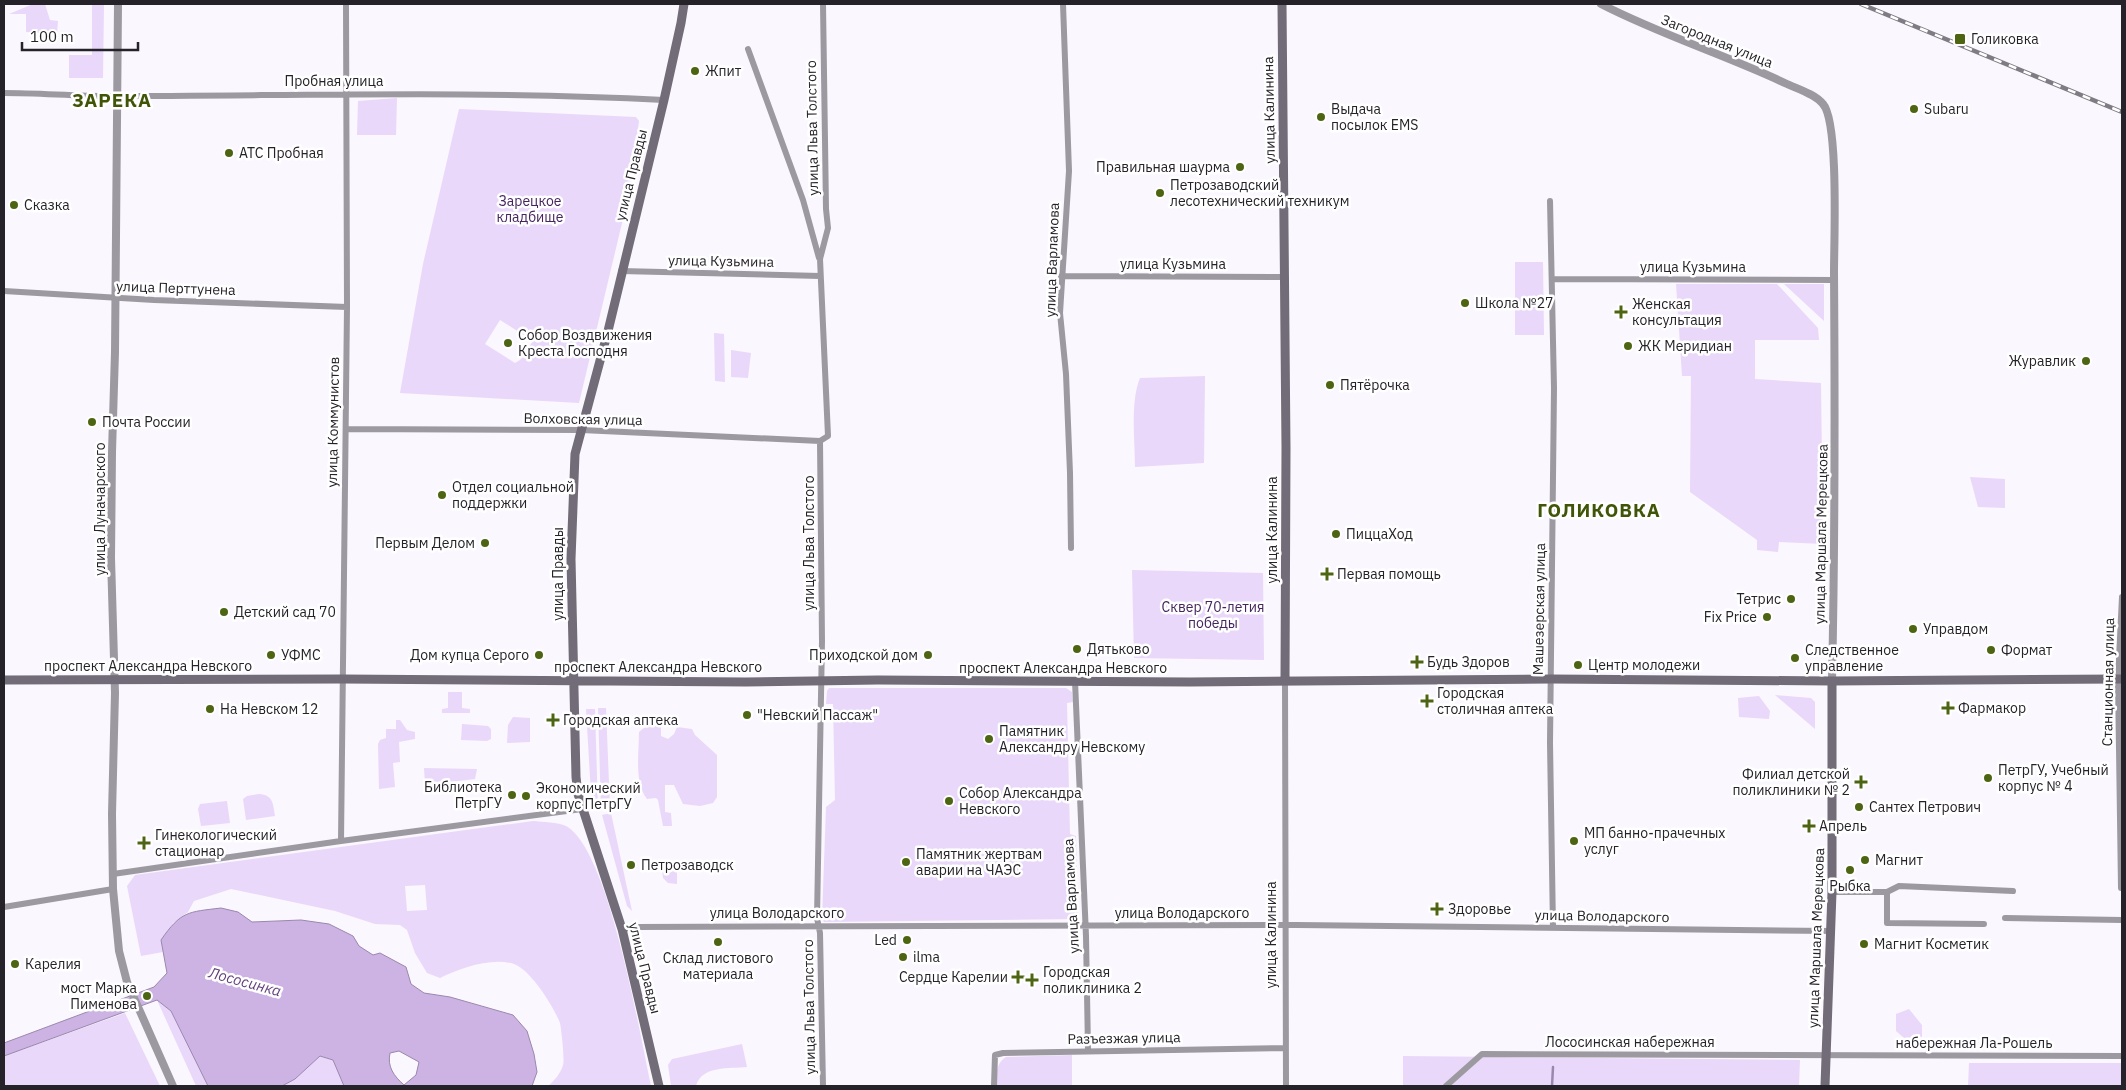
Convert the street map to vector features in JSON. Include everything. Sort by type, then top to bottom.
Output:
[{"type":"main road","name":"улица Правды","points":[[660,1085],[622,929],[582,809],[576,777],[571,559],[575,454],[608,331],[621,271],[664,100],[684,4]]},
{"type":"main road","name":"улица Калинина","points":[[1282,4],[1286,455],[1285,681]]},
{"type":"main road","name":"проспект Александра Невского","points":[[4,680],[1285,681],[1551,679],[1832,681],[2120,679]]},
{"type":"main road","name":"улица Маршала Мерецкова","points":[[1825,1086],[1832,892],[1832,681]]},
{"type":"street","name":"улица Луначарского","points":[[118,4],[112,541],[115,679],[113,889],[119,951],[127,982],[173,1086]]},
{"type":"street","name":"улица Коммунистов","points":[[341,841],[347,307],[346,4]]},
{"type":"street","name":"улица Льва Толстого","points":[[823,4],[826,210],[828,228],[820,259],[828,436],[820,441],[821,681],[818,926],[820,933],[823,1086]]},
{"type":"street","name":"улица Варламова","points":[[1064,4],[1069,171],[1060,313],[1066,374],[1071,548]]},
{"type":"street","name":"Загородная улица","points":[[1601,4],[1636,22],[1769,75],[1823,103]]},
{"type":"street","points":[[748,49],[803,200],[820,259]]},
{"type":"street","name":"Пробная улица","points":[[4,93],[117,96],[552,94],[664,100]]},
{"type":"street","name":"улица Маршала Мерецкова","points":[[1823,103],[1829,116],[1833,144],[1836,491],[1832,681]]},
{"type":"street","name":"Машезерская улица","points":[[1550,201],[1554,388],[1551,679],[1553,928]]},
{"type":"street","name":"улица Кузьмина","points":[[621,271],[820,276]]},
{"type":"street","name":"улица Кузьмина","points":[[1061,276],[1285,277]]},
{"type":"street","name":"улица Кузьмина","points":[[1552,280],[1834,280]]},
{"type":"street","name":"улица Перттунена","points":[[4,291],[115,298],[347,307]]},
{"type":"street","name":"Волховская улица","points":[[346,429],[581,430],[820,441]]},
{"type":"street","name":"Станционная улица","points":[[2121,888],[2120,679],[2122,597]]},
{"type":"street","name":"улица Варламова","points":[[1076,681],[1088,1050]]},
{"type":"street","name":"улица Калинина","points":[[1285,681],[1284,925],[1286,1086]]},
{"type":"street","points":[[113,874],[582,809]]},
{"type":"street","points":[[1832,892],[1888,892],[1899,886],[2013,891]]},
{"type":"street","points":[[4,907],[113,889]]},
{"type":"street","points":[[1888,892],[1887,923],[1984,924]]},
{"type":"street","points":[[2005,918],[2122,920]]},
{"type":"street","name":"улица Володарского","points":[[622,929],[637,927],[1284,925],[1831,931]]},
{"type":"street","name":"Разъезжая улица","points":[[994,1086],[995,1055],[1003,1053],[1285,1048]]},
{"type":"street","name":"Лососинская набережная","points":[[1446,1086],[1482,1054],[1825,1055]]},
{"type":"street","name":"набережная Ла-Рошель","points":[[1825,1055],[2122,1056]]},
{"type":"green space","points":[[33,4],[45,4],[50,20],[58,21],[57,34],[26,32],[26,14],[9,14]]},
{"type":"green space","points":[[92,4],[104,4],[103,78],[69,78],[69,55],[92,55]]},
{"type":"green space","points":[[397,98],[396,135],[357,135],[358,101]]},
{"type":"green space","name":"Зарецкое кладбище","points":[[459,109],[636,117],[639,121],[628,198],[579,403],[400,393],[423,264]],"holes":[[[500,320],[533,341],[520,360],[515,363],[485,344]]]},
{"type":"green space","points":[[1515,262],[1543,262],[1544,335],[1515,335]]},
{"type":"green space","points":[[1676,284],[1777,284],[1818,328],[1819,340],[1755,340],[1755,379],[1821,383],[1823,544],[1779,542],[1778,552],[1757,550],[1757,540],[1690,492],[1691,376],[1682,376]]},
{"type":"green space","points":[[1784,284],[1824,284],[1824,321]]},
{"type":"green space","points":[[714,333],[724,334],[725,382],[715,381]]},
{"type":"green space","points":[[731,350],[751,353],[748,378],[731,377]]},
{"type":"green space","points":[[1205,376],[1204,463],[1135,467],[1134,410],[1140,378]]},
{"type":"green space","points":[[1970,477],[2005,479],[2005,508],[1978,507]]},
{"type":"green space","name":"Сквер 70-летия победы","points":[[1132,570],[1263,573],[1264,660],[1134,658]]},
{"type":"green space","points":[[829,688],[1066,688],[1072,692],[1073,702],[1067,703],[1070,834],[1076,836],[1078,919],[824,922],[822,919],[826,807],[835,800],[833,704],[826,704]]},
{"type":"green space","points":[[448,692],[462,692],[462,708],[470,709],[470,713],[442,713],[442,709],[448,708]]},
{"type":"green space","points":[[1775,695],[1811,698],[1815,702],[1815,729]]},
{"type":"green space","points":[[1759,696],[1770,711],[1769,719],[1739,717],[1738,698]]},
{"type":"green space","points":[[598,708],[606,708],[610,808],[601,810]]},
{"type":"green space","points":[[586,709],[595,709],[598,810],[595,810],[591,794]]},
{"type":"green space","points":[[513,717],[530,718],[530,742],[507,743],[508,725]]},
{"type":"green space","points":[[396,720],[400,720],[407,730],[415,732],[415,739],[399,742],[400,762],[393,763],[395,787],[379,789],[378,744],[380,740],[386,738],[386,729],[396,729]]},
{"type":"green space","points":[[462,724],[488,726],[491,729],[491,739],[487,741],[461,740]]},
{"type":"green space","points":[[661,727],[661,736],[668,739],[674,734],[677,727],[692,729],[695,735],[717,755],[717,797],[713,803],[700,806],[683,804],[674,785],[665,785],[665,812],[671,813],[672,826],[663,826],[658,800],[656,798],[647,799],[640,785],[638,767],[639,732],[644,728]]},
{"type":"green space","points":[[424,768],[477,769],[475,779],[425,785]]},
{"type":"green space","points":[[259,794],[267,796],[272,800],[275,816],[246,820],[243,799],[247,796]]},
{"type":"green space","points":[[227,801],[230,823],[201,826],[198,809],[200,804]]},
{"type":"green space","points":[[611,813],[632,911],[627,906],[602,815]]},
{"type":"green space","points":[[533,821],[566,826],[582,842],[596,869],[609,905],[631,988],[651,1086],[548,1086],[557,1077],[563,1065],[560,1023],[553,1008],[527,973],[514,964],[496,962],[466,967],[440,978],[427,973],[415,953],[407,930],[400,925],[375,924],[335,911],[231,889],[194,901],[188,912],[173,923],[161,940],[163,952],[141,956],[127,886],[135,875]],"holes":[[[425,885],[427,910],[407,911],[405,886]]]},
{"type":"green space","points":[[677,862],[677,884],[668,883],[663,878],[661,863]]},
{"type":"green space","points":[[157,1000],[171,1011],[208,1086],[196,1086]]},
{"type":"green space","points":[[1909,1009],[1922,1025],[1922,1037],[1904,1038],[1896,1031],[1896,1014]]},
{"type":"green space","points":[[125,1013],[160,1086],[4,1086],[4,1056]]},
{"type":"green space","points":[[742,1044],[747,1067],[710,1071],[699,1079],[696,1086],[671,1086],[668,1065],[672,1059]]},
{"type":"green space","points":[[1072,1055],[1072,1086],[997,1086],[998,1066],[1006,1057]]},
{"type":"green space","points":[[320,1056],[333,1060],[344,1086],[282,1086],[295,1079]]},
{"type":"green space","points":[[1403,1056],[1800,1060],[1799,1086],[1403,1086]]},
{"type":"green space","points":[[1969,1063],[2122,1063],[2122,1086],[1968,1086]]},
{"type":"water","name":"Лососинка","points":[[221,908],[238,912],[252,922],[301,920],[329,924],[353,936],[359,946],[373,955],[380,953],[406,967],[411,984],[424,993],[450,997],[513,1015],[527,1031],[534,1054],[537,1072],[532,1086],[344,1086],[333,1060],[320,1056],[295,1079],[282,1086],[208,1086],[171,1011],[157,1000],[4,1056],[4,1043],[154,987],[167,973],[161,940],[168,930],[180,918],[193,912]],"holes":[[[399,1051],[419,1062],[416,1075],[404,1085],[392,1071],[389,1058],[390,1053]]]},
{"type":"waterway","points":[[1552,1086],[1553,1067]]},
{"type":"railway","points":[[1861,4],[2122,112]]},
{"type":"place","name":"Голиковка","points":[[1960,39]]},
{"type":"place","name":"Жпит","points":[[695,71]]},
{"type":"place","name":"Subaru","points":[[1914,109]]},
{"type":"place","name":"Выдача посылок EMS","points":[[1321,117]]},
{"type":"place","name":"АТС Пробная","points":[[229,153]]},
{"type":"place","name":"Правильная шаурма","points":[[1240,167]]},
{"type":"place","name":"Петрозаводский лесотехнический техникум","points":[[1160,193]]},
{"type":"place","name":"Сказка","points":[[14,205]]},
{"type":"place","name":"Школа №27","points":[[1465,303]]},
{"type":"place","name":"Женская консультация","points":[[1621,312]]},
{"type":"place","name":"Собор Воздвижения Креста Господня","points":[[508,343]]},
{"type":"place","name":"ЖК Меридиан","points":[[1628,346]]},
{"type":"place","name":"Журавлик","points":[[2086,361]]},
{"type":"place","name":"Пятёрочка","points":[[1330,385]]},
{"type":"place","name":"Почта России","points":[[92,422]]},
{"type":"place","name":"Отдел социальной поддержки","points":[[442,495]]},
{"type":"place","name":"ПиццаХод","points":[[1336,534]]},
{"type":"place","name":"Первым Делом","points":[[485,543]]},
{"type":"place","name":"Первая помощь","points":[[1327,574]]},
{"type":"place","name":"Тетрис","points":[[1791,599]]},
{"type":"place","name":"Детский сад 70","points":[[224,612]]},
{"type":"place","name":"Fix Price","points":[[1767,617]]},
{"type":"place","name":"Управдом","points":[[1913,629]]},
{"type":"place","name":"Дятьково","points":[[1077,649]]},
{"type":"place","name":"Формат","points":[[1991,650]]},
{"type":"place","name":"УФМС","points":[[271,655]]},
{"type":"place","name":"Дом купца Серого","points":[[539,655]]},
{"type":"place","name":"Приходской дом","points":[[928,655]]},
{"type":"place","name":"Следственное управление","points":[[1795,658]]},
{"type":"place","name":"Будь Здоров","points":[[1417,662]]},
{"type":"place","name":"Центр молодежи","points":[[1578,665]]},
{"type":"place","name":"Городская столичная аптека","points":[[1427,701]]},
{"type":"place","name":"Фармакор","points":[[1948,708]]},
{"type":"place","name":"На Невском 12","points":[[210,709]]},
{"type":"place","name":"\"Невский Пассаж\"","points":[[747,715]]},
{"type":"place","name":"Городская аптека","points":[[553,720]]},
{"type":"place","name":"Памятник Александру Невскому","points":[[989,739]]},
{"type":"place","name":"ПетрГУ, Учебный корпус № 4","points":[[1988,778]]},
{"type":"place","name":"Филиал детской поликлиники № 2","points":[[1861,782]]},
{"type":"place","name":"Библиотека ПетрГУ","points":[[512,795]]},
{"type":"place","name":"Экономический корпус ПетрГУ","points":[[526,796]]},
{"type":"place","name":"Собор Александра Невского","points":[[949,801]]},
{"type":"place","name":"Сантех Петрович","points":[[1859,807]]},
{"type":"place","name":"Апрель","points":[[1809,826]]},
{"type":"place","name":"МП банно-прачечных услуг","points":[[1574,841]]},
{"type":"place","name":"Гинекологический стационар","points":[[144,843]]},
{"type":"place","name":"Магнит","points":[[1865,860]]},
{"type":"place","name":"Памятник жертвам аварии на ЧАЭС","points":[[906,862]]},
{"type":"place","name":"Петрозаводск","points":[[631,865]]},
{"type":"place","name":"Рыбка","points":[[1850,870]]},
{"type":"place","name":"Здоровье","points":[[1437,909]]},
{"type":"place","name":"Led","points":[[907,940]]},
{"type":"place","name":"Склад листового материала","points":[[718,942]]},
{"type":"place","name":"Магнит Косметик","points":[[1864,944]]},
{"type":"place","name":"ilma","points":[[903,957]]},
{"type":"place","name":"Карелия","points":[[15,964]]},
{"type":"place","name":"Сердце Карелии","points":[[1018,977]]},
{"type":"place","name":"Городская поликлиника 2","points":[[1032,980]]},
{"type":"place","name":"мост Марка Пименова","points":[[147,996]]},
{"type":"district","name":"ЗАРЕКА","points":[[112,100]]},
{"type":"district","name":"ГОЛИКОВКА","points":[[1599,510]]}]
